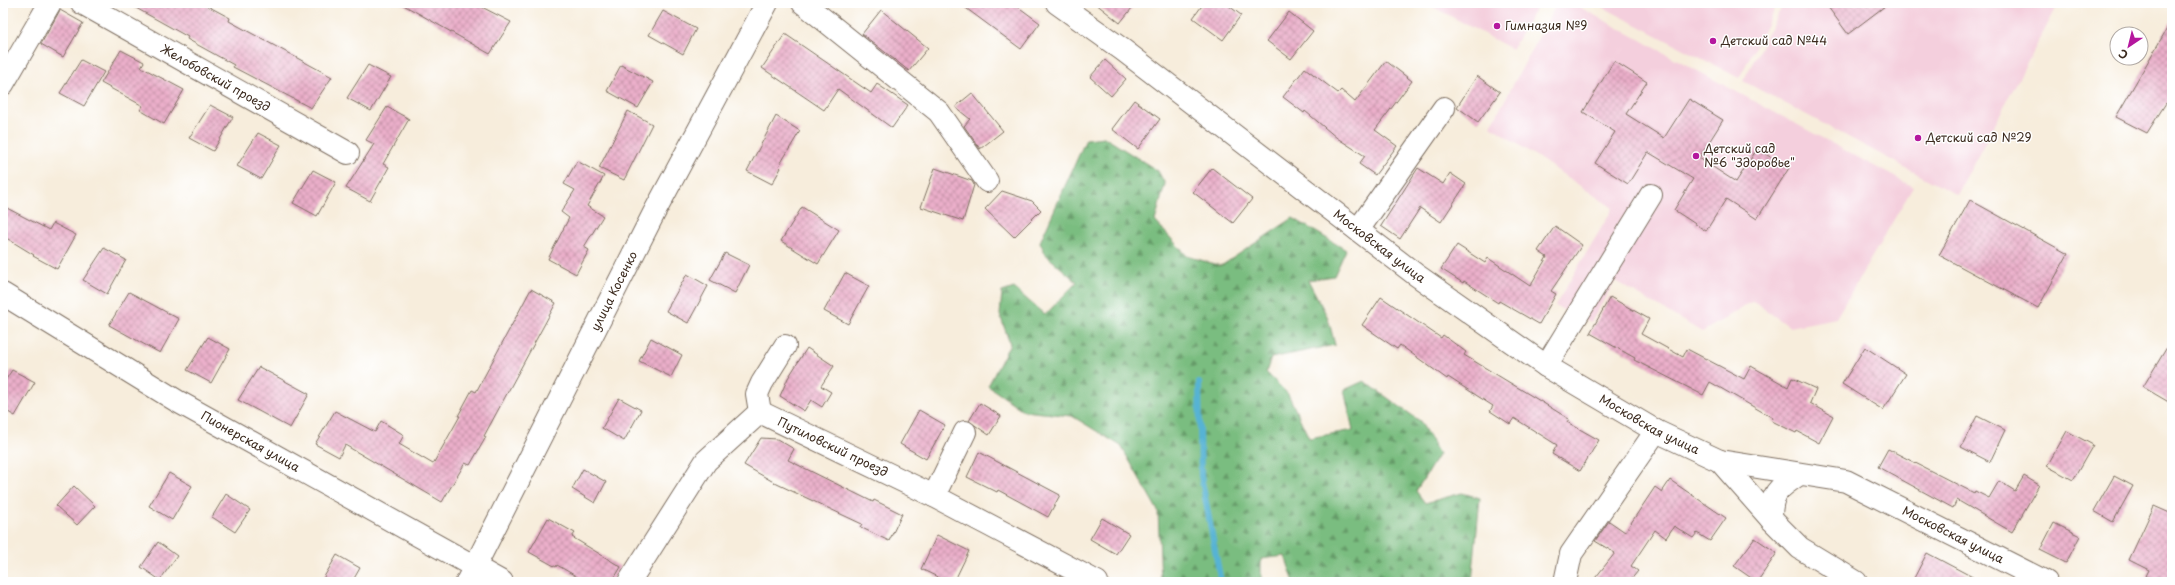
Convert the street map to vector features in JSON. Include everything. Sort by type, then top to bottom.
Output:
[{"type":"street","points":[[3,84],[50,3]]},
{"type":"street","name":"Желобовский проезд","points":[[82,3],[348,154]]},
{"type":"street","name":"улица Косенко","points":[[472,574],[654,213],[767,3]]},
{"type":"street","points":[[803,3],[939,112],[987,181]]},
{"type":"street","name":"Московская улица","points":[[1057,3],[1123,50],[1416,274],[1546,366],[1656,431],[1720,461],[1798,475],[1846,481],[2046,582]]},
{"type":"street","points":[[1358,230],[1444,108]]},
{"type":"street","points":[[1546,366],[1651,195]]},
{"type":"street","name":"Пионерская улица","points":[[3,294],[177,401],[472,574],[502,582]]},
{"type":"street","points":[[629,582],[706,462],[760,412],[757,394],[762,383],[785,346]]},
{"type":"street","name":"Путиловский проезд","points":[[760,412],[934,496],[1097,582]]},
{"type":"street","points":[[1565,582],[1571,554],[1656,431]]},
{"type":"street","points":[[934,496],[965,432]]},
{"type":"street","name":"Московская улица","points":[[1720,461],[1771,519],[1800,548],[1856,582]]},
{"type":"street","points":[[1771,519],[1771,502],[1781,486],[1798,475]]},
{"type":"shaded area","name":"Гимназия №9","points":[[1426,3],[1539,3],[1512,49]]},
{"type":"shaded area","name":"Детский сад №6 \"Здоровье\"","points":[[1557,3],[1572,3],[1913,187],[1836,318],[1790,327],[1753,301],[1702,332],[1615,281],[1591,322],[1555,306],[1613,208],[1491,126]]},
{"type":"shaded area","name":"Детский сад №44","points":[[1595,3],[1778,3],[1739,78]]},
{"type":"shaded area","name":"Детский сад №29","points":[[1784,3],[2059,3],[1957,195],[1743,81]]},
{"type":"green space","points":[[1104,137],[1158,171],[1165,184],[1155,221],[1187,256],[1221,266],[1293,218],[1346,250],[1334,276],[1308,280],[1328,318],[1335,345],[1271,358],[1266,372],[1288,394],[1309,438],[1353,430],[1344,390],[1364,381],[1420,421],[1439,454],[1416,491],[1425,503],[1462,493],[1480,498],[1472,582],[1294,582],[1285,556],[1261,559],[1261,582],[1161,582],[1158,511],[1121,446],[1072,416],[1024,411],[988,386],[1010,344],[1000,315],[1002,292],[1014,288],[1045,315],[1077,282],[1046,255],[1040,242],[1086,139]]},
{"type":"building","points":[[127,3],[202,3],[230,18],[229,21],[332,77],[311,108],[233,67],[234,65],[187,39],[188,37]]},
{"type":"building","points":[[400,3],[474,3],[511,22],[490,54]]},
{"type":"building","points":[[959,3],[1013,3],[1040,23],[1021,49]]},
{"type":"building","points":[[1095,3],[1136,3],[1120,23]]},
{"type":"building","points":[[1204,3],[1225,3],[1241,15],[1223,40],[1193,18]]},
{"type":"building","points":[[1825,3],[1889,3],[1848,34]]},
{"type":"building","points":[[60,10],[83,23],[63,57],[41,44]]},
{"type":"building","points":[[881,10],[928,48],[909,71],[862,34]]},
{"type":"building","points":[[663,11],[696,29],[683,54],[649,35]]},
{"type":"building","points":[[1289,12],[1313,31],[1291,59],[1267,41]]},
{"type":"building","points":[[2172,20],[2172,106],[2166,103],[2147,133],[2116,117],[2145,66],[2149,66],[2149,60]]},
{"type":"building","points":[[785,34],[871,93],[877,84],[908,105],[892,128],[838,89],[824,110],[762,68]]},
{"type":"building","points":[[121,50],[144,62],[141,67],[184,90],[164,124],[140,110],[143,106],[101,83]]},
{"type":"building","points":[[81,60],[104,72],[84,106],[60,93]]},
{"type":"building","points":[[1105,60],[1126,79],[1111,96],[1090,77]]},
{"type":"building","points":[[1386,61],[1412,81],[1375,130],[1397,146],[1375,175],[1359,164],[1365,156],[1337,138],[1305,111],[1304,113],[1283,97],[1305,68],[1338,93],[1341,90],[1355,102]]},
{"type":"building","points":[[1614,61],[1647,82],[1626,114],[1664,138],[1689,99],[1723,120],[1699,158],[1736,182],[1757,149],[1789,168],[1757,219],[1726,199],[1706,231],[1674,210],[1693,179],[1648,152],[1628,184],[1595,163],[1615,132],[1583,112]]},
{"type":"building","points":[[368,65],[391,77],[371,111],[347,98]]},
{"type":"building","points":[[621,65],[653,82],[638,108],[607,91]]},
{"type":"building","points":[[1477,76],[1500,92],[1478,122],[1457,107]]},
{"type":"building","points":[[972,93],[1003,131],[980,149],[964,126],[970,119],[955,107]]},
{"type":"building","points":[[1134,100],[1160,119],[1138,149],[1112,129]]},
{"type":"building","points":[[210,105],[233,117],[213,151],[189,138]]},
{"type":"building","points":[[387,107],[409,119],[383,164],[389,167],[370,201],[346,188],[374,144],[366,140]]},
{"type":"building","points":[[628,111],[652,124],[624,180],[599,168]]},
{"type":"building","points":[[776,116],[800,131],[779,166],[781,168],[772,184],[747,171]]},
{"type":"building","points":[[258,133],[281,145],[261,179],[237,166]]},
{"type":"building","points":[[577,161],[604,176],[587,206],[603,216],[584,247],[589,250],[576,274],[548,259],[569,218],[561,212],[575,190],[564,184]]},
{"type":"building","points":[[935,168],[972,181],[974,185],[963,221],[921,207]]},
{"type":"building","points":[[1212,168],[1252,199],[1233,223],[1193,192]]},
{"type":"building","points":[[1418,168],[1443,184],[1450,173],[1466,184],[1441,222],[1420,208],[1400,239],[1381,226]]},
{"type":"building","points":[[313,170],[336,182],[317,216],[293,203]]},
{"type":"building","points":[[1002,191],[1032,201],[1041,210],[1014,237],[985,209]]},
{"type":"building","points":[[1970,200],[2068,254],[2038,308],[1939,255]]},
{"type":"building","points":[[3,206],[49,230],[53,223],[76,235],[57,269],[33,256],[34,255],[3,236]]},
{"type":"building","points":[[802,207],[839,230],[818,264],[781,241]]},
{"type":"building","points":[[1555,226],[1582,245],[1551,291],[1556,294],[1539,324],[1499,301],[1498,303],[1464,281],[1463,283],[1441,269],[1457,245],[1485,263],[1488,258],[1530,286],[1547,257],[1538,251]]},
{"type":"building","points":[[104,248],[126,260],[107,294],[83,280]]},
{"type":"building","points":[[725,253],[749,265],[735,293],[710,280]]},
{"type":"building","points":[[845,273],[869,286],[848,324],[824,311]]},
{"type":"building","points":[[687,274],[708,286],[688,323],[666,311]]},
{"type":"building","points":[[531,289],[556,303],[484,436],[486,437],[470,465],[465,463],[442,502],[345,445],[339,457],[315,444],[335,411],[375,432],[381,421],[404,435],[399,444],[433,464],[460,416],[458,416],[472,390],[476,392]]},
{"type":"building","points":[[129,292],[179,319],[160,353],[109,325]]},
{"type":"building","points":[[1381,297],[1441,338],[1443,335],[1466,352],[1464,355],[1569,419],[1567,422],[1599,440],[1580,471],[1552,454],[1557,445],[1514,418],[1510,424],[1490,411],[1493,406],[1448,377],[1447,379],[1400,345],[1397,349],[1362,325]]},
{"type":"building","points":[[1610,297],[1649,319],[1641,334],[1683,357],[1687,349],[1744,379],[1751,366],[1788,387],[1792,378],[1816,389],[1810,403],[1833,416],[1819,443],[1797,431],[1796,433],[1772,421],[1773,418],[1710,382],[1703,395],[1634,360],[1635,358],[1590,333]]},
{"type":"building","points":[[208,337],[230,349],[211,383],[187,370]]},
{"type":"building","points":[[651,338],[682,355],[671,377],[639,361]]},
{"type":"building","points":[[2172,339],[2172,404],[2143,387]]},
{"type":"building","points":[[1865,347],[1906,374],[1883,410],[1842,384]]},
{"type":"building","points":[[807,348],[834,366],[821,386],[831,392],[822,407],[811,400],[804,411],[780,396],[788,378]]},
{"type":"building","points":[[259,367],[309,394],[290,428],[238,400]]},
{"type":"building","points":[[12,370],[35,382],[15,416],[3,409],[3,384]]},
{"type":"building","points":[[619,398],[641,410],[624,441],[602,428]]},
{"type":"building","points":[[980,403],[1001,416],[989,435],[969,421]]},
{"type":"building","points":[[919,410],[945,425],[926,459],[900,444]]},
{"type":"building","points":[[1977,416],[2005,430],[1990,462],[1961,447]]},
{"type":"building","points":[[2067,431],[2093,445],[2073,480],[2047,466]]},
{"type":"building","points":[[761,438],[777,439],[794,449],[788,460],[873,502],[874,500],[902,514],[889,541],[860,527],[862,524],[777,484],[744,465]]},
{"type":"building","points":[[1888,449],[1974,493],[1975,491],[1989,498],[1999,481],[2015,491],[2024,476],[2039,485],[2012,532],[1957,500],[1953,508],[1878,467]]},
{"type":"building","points":[[979,452],[1060,495],[1048,517],[998,490],[997,492],[967,477]]},
{"type":"building","points":[[583,469],[606,482],[595,503],[572,489]]},
{"type":"building","points":[[169,473],[192,486],[172,520],[149,506]]},
{"type":"building","points":[[2114,476],[2133,486],[2113,522],[2094,511]]},
{"type":"building","points":[[1670,480],[1726,518],[1710,541],[1697,533],[1693,538],[1674,526],[1666,538],[1655,530],[1631,566],[1638,571],[1629,582],[1592,582],[1615,553],[1595,541],[1609,521],[1625,532],[1655,487],[1662,492]]},
{"type":"building","points":[[74,486],[95,506],[77,525],[56,506]]},
{"type":"building","points":[[226,494],[250,510],[235,532],[212,517]]},
{"type":"building","points":[[2154,506],[2172,514],[2172,582],[2160,582],[2146,576],[2149,570],[2129,560]]},
{"type":"building","points":[[548,518],[575,533],[572,537],[621,567],[612,582],[586,582],[557,565],[556,567],[529,552]]},
{"type":"building","points":[[1102,518],[1129,534],[1116,554],[1090,539]]},
{"type":"building","points":[[2054,523],[2080,536],[2066,563],[2040,550]]},
{"type":"building","points":[[937,535],[969,551],[954,582],[948,582],[921,569]]},
{"type":"building","points":[[1755,538],[1777,553],[1757,582],[1734,566]]},
{"type":"building","points":[[158,542],[177,556],[160,580],[141,567]]},
{"type":"building","points":[[1927,553],[1982,582],[1912,582]]},
{"type":"building","points":[[337,555],[360,568],[352,582],[321,582]]},
{"type":"waterway","points":[[1199,383],[1201,476],[1221,582]]},
{"type":"place","name":"Гимназия №9","points":[[1497,26]]},
{"type":"place","name":"Детский сад №44","points":[[1713,41]]},
{"type":"place","name":"Детский сад №29","points":[[1918,138]]},
{"type":"place","name":"Детский сад №6 \"Здоровье\"","points":[[1696,156]]}]
